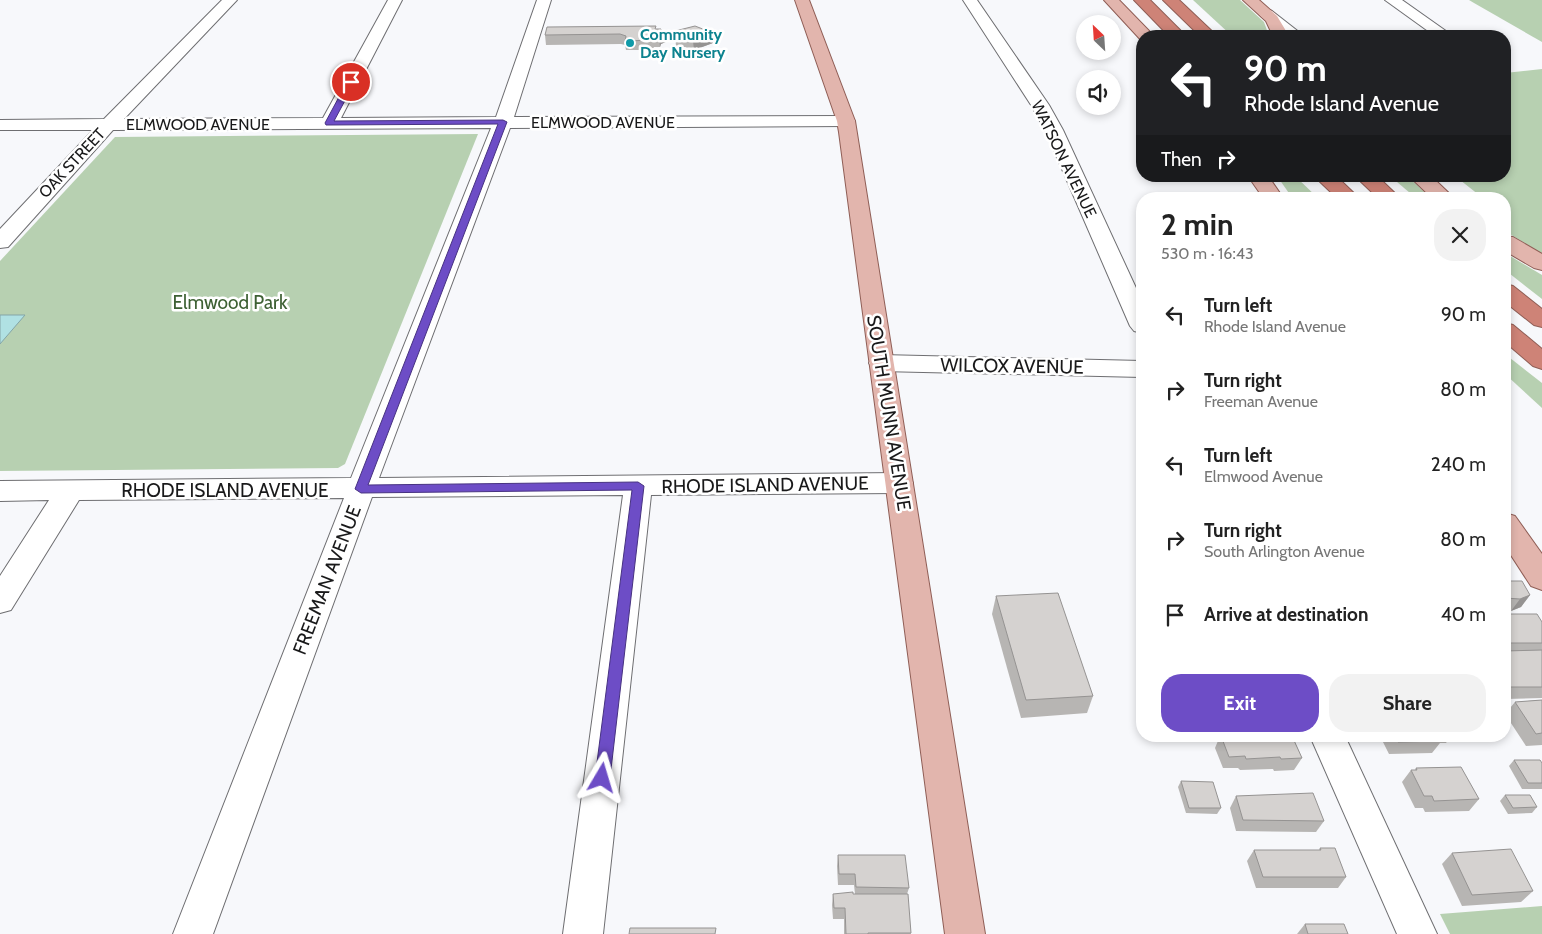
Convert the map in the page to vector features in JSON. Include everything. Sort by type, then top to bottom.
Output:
[{"type":"highway","points":[[1141,0],[1172,30]]},
{"type":"highway","points":[[1170,0],[1202,30]]},
{"type":"highway","points":[[1331,182],[1342,192]]},
{"type":"highway","points":[[1371,182],[1383,192]]},
{"type":"highway","points":[[1511,296],[1542,320]]},
{"type":"highway","points":[[1511,335],[1542,361]]},
{"type":"main road","name":"SOUTH MUNN AVENUE","points":[[802,0],[846,121],[965,934]]},
{"type":"main road","points":[[1111,0],[1140,30]]},
{"type":"main road","points":[[1250,0],[1268,14],[1279,30]]},
{"type":"main road","points":[[1426,182],[1436,192]]},
{"type":"main road","points":[[1511,245],[1542,263]]},
{"type":"main road","points":[[1511,532],[1542,578]]},
{"type":"street","name":"OAK STREET","points":[[0,242],[108,125],[230,0]]},
{"type":"street","points":[[329,123],[395,0]]},
{"type":"street","name":"FREEMAN AVENUE","points":[[193,934],[361,489],[503,122],[544,0]]},
{"type":"street","name":"WATSON AVENUE","points":[[970,0],[1040,105],[1054,130],[1136,313]]},
{"type":"street","points":[[1392,0],[1436,30]]},
{"type":"street","points":[[1268,14],[1288,30]]},
{"type":"street","name":"ELMWOOD AVENUE","points":[[0,125],[846,121]]},
{"type":"street","name":"WILCOX AVENUE","points":[[881,364],[1136,369]]},
{"type":"street","name":"RHODE ISLAND AVENUE","points":[[0,491],[899,483]]},
{"type":"street","points":[[583,934],[638,486]]},
{"type":"street","points":[[0,601],[70,491]]},
{"type":"street","points":[[1330,742],[1417,934]]},
{"type":"green space","points":[[1193,0],[1240,0],[1264,22],[1267,30],[1226,30]]},
{"type":"green space","points":[[1469,0],[1542,0],[1542,42],[1474,3]]},
{"type":"green space","points":[[1542,69],[1542,254],[1511,235],[1511,192],[1475,192],[1463,182],[1511,182],[1511,72]]},
{"type":"green space","name":"Elmwood Park","points":[[478,134],[345,464],[338,468],[0,471],[0,261],[115,137]]},
{"type":"green space","points":[[1281,182],[1301,182],[1312,192],[1288,192]]},
{"type":"green space","points":[[1397,182],[1414,182],[1424,192],[1409,192]]},
{"type":"green space","points":[[1511,257],[1542,275],[1542,299],[1511,275]]},
{"type":"green space","points":[[1511,359],[1542,383],[1542,408],[1511,380]]},
{"type":"green space","points":[[1542,906],[1542,934],[1450,934],[1440,914]]},
{"type":"water","points":[[0,315],[25,315],[0,344]]},
{"type":"building","points":[[656,26],[655,29],[661,29],[661,32],[668,32],[659,38],[653,38],[653,40],[625,41],[626,36],[620,34],[545,35],[547,27]]},
{"type":"building","points":[[695,26],[713,33],[693,41],[684,37],[675,37],[675,31]]},
{"type":"building","points":[[1511,581],[1522,581],[1530,595],[1520,599],[1511,598]]},
{"type":"building","points":[[1058,593],[1093,696],[1026,700],[996,596]]},
{"type":"building","points":[[1511,614],[1537,614],[1542,622],[1542,643],[1511,643]]},
{"type":"building","points":[[1542,650],[1542,687],[1511,687],[1511,651]]},
{"type":"building","points":[[1542,700],[1542,733],[1536,734],[1515,702]]},
{"type":"building","points":[[1223,742],[1295,742],[1302,758],[1246,759],[1245,756],[1229,757]]},
{"type":"building","points":[[1514,760],[1540,760],[1542,763],[1542,783],[1528,783]]},
{"type":"building","points":[[1461,767],[1479,799],[1434,801],[1432,796],[1424,796],[1411,770],[1417,770],[1416,768]]},
{"type":"building","points":[[1181,781],[1213,782],[1221,808],[1189,808]]},
{"type":"building","points":[[1313,793],[1324,821],[1243,820],[1236,796]]},
{"type":"building","points":[[1505,795],[1530,795],[1537,807],[1513,808]]},
{"type":"building","points":[[1320,848],[1335,848],[1346,877],[1263,877],[1254,850],[1321,850]]},
{"type":"building","points":[[1511,849],[1533,891],[1472,895],[1452,853]]},
{"type":"building","points":[[838,855],[905,855],[909,888],[856,887],[855,874],[839,874]]},
{"type":"building","points":[[853,892],[853,894],[908,894],[911,933],[846,934],[845,908],[834,908],[833,894]]},
{"type":"building","points":[[1305,924],[1344,924],[1348,934],[1308,934]]},
{"type":"building","points":[[630,928],[716,928],[715,934],[629,934]]},
{"type":"place","name":"Community Day Nursery","points":[[630,43]]},
{"type":"route","points":[[351,82],[329,123],[503,122],[361,489],[638,486],[602,778]]}]
